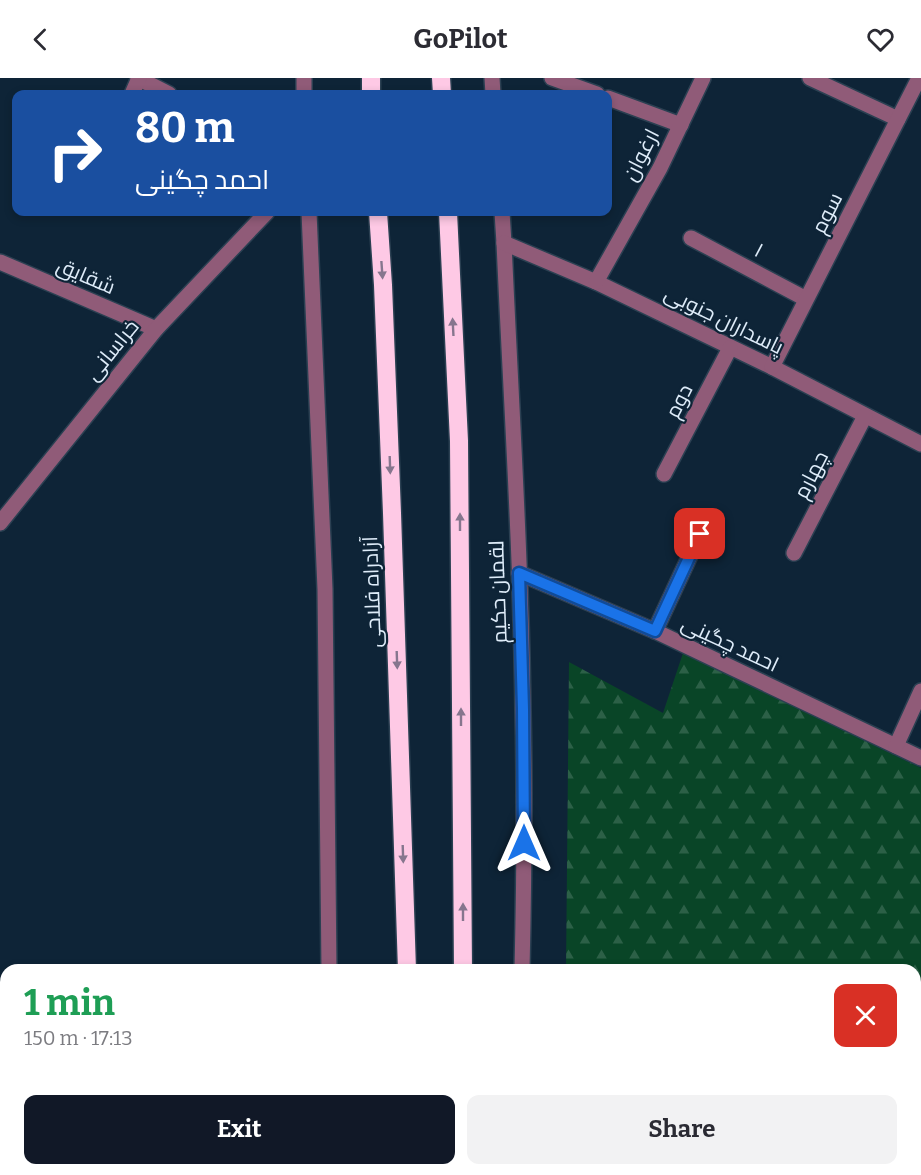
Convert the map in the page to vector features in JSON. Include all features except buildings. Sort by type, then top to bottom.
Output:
[{"type":"highway","name":"آزادراه فلاحی","points":[[378,216],[391,489],[406,964]]},
{"type":"highway","points":[[448,216],[459,441],[463,964]]},
{"type":"street","points":[[138,78],[161,90]]},
{"type":"street","points":[[552,78],[586,90]]},
{"type":"street","name":"ارغوان","points":[[596,282],[660,168],[703,78]]},
{"type":"street","points":[[810,78],[898,119]]},
{"type":"street","name":"سوم","points":[[772,367],[919,78]]},
{"type":"street","points":[[612,99],[681,125]]},
{"type":"street","name":"خراسانی","points":[[0,523],[156,329],[263,216]]},
{"type":"street","points":[[309,216],[324,589],[329,964]]},
{"type":"street","name":"لقمان حکیم","points":[[502,216],[523,709],[522,964]]},
{"type":"street","name":"۱","points":[[691,238],[806,299]]},
{"type":"street","name":"پاسداران جنوبی","points":[[504,243],[596,282],[772,367],[921,444]]},
{"type":"street","name":"شقایق","points":[[0,262],[156,329]]},
{"type":"street","name":"دوم","points":[[664,474],[730,348]]},
{"type":"street","name":"چهارم","points":[[794,554],[866,416]]},
{"type":"street","points":[[655,631],[700,534]]},
{"type":"street","name":"احمد چگینی","points":[[519,573],[655,631],[921,758]]},
{"type":"street","points":[[896,746],[921,691]]},
{"type":"green space","points":[[683,653],[921,768],[921,964],[566,964],[569,662],[663,713]]},
{"type":"route","points":[[524,843],[519,573],[655,631],[700,534]]}]
